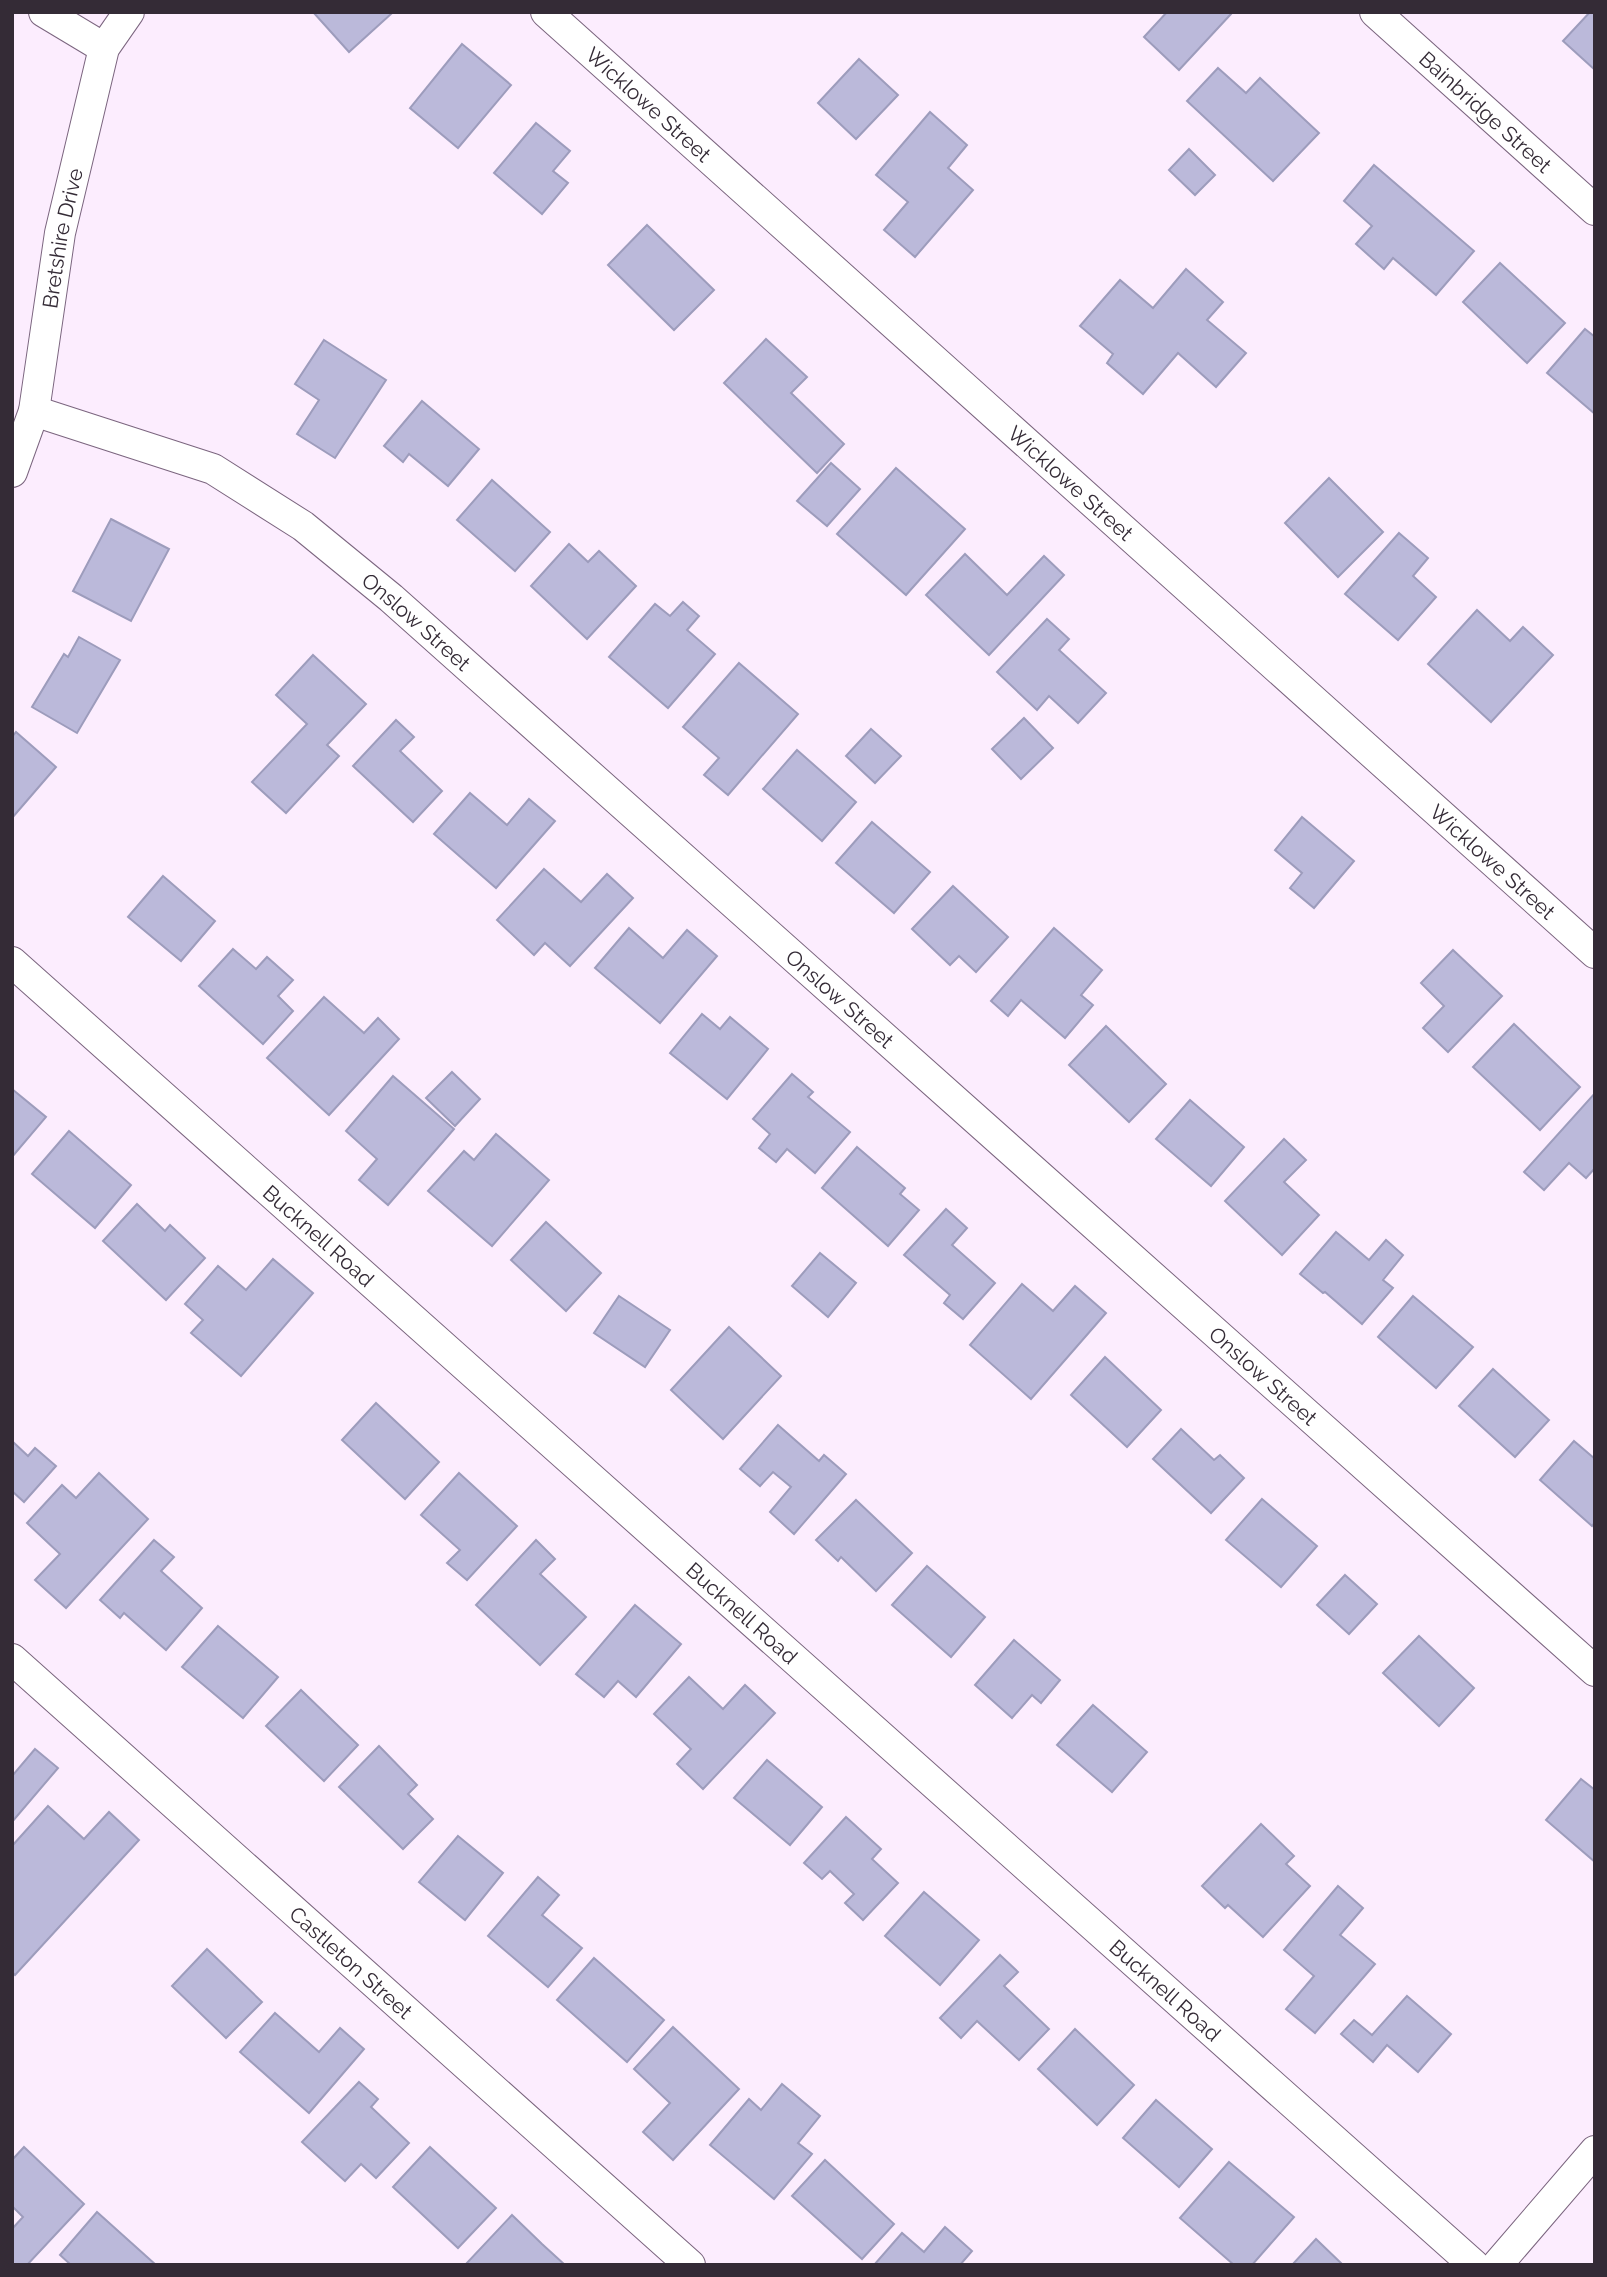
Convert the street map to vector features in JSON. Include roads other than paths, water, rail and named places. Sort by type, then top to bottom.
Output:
[{"type":"street","points":[[44,12],[104,48]]},
{"type":"street","name":"Bretshire Drive","points":[[12,472],[34,411],[60,233],[104,48],[129,12]]},
{"type":"street","name":"Wicklowe Street","points":[[546,12],[1595,953]]},
{"type":"street","name":"Bainbridge Street","points":[[1375,12],[1595,210]]},
{"type":"street","name":"Onslow Street","points":[[34,411],[214,469],[303,526],[391,598],[1595,1671]]},
{"type":"street","name":"Bucknell Road","points":[[12,962],[1474,2265]]},
{"type":"street","name":"Castleton Street","points":[[12,1659],[690,2265]]},
{"type":"street","points":[[1497,2265],[1595,2151]]}]
